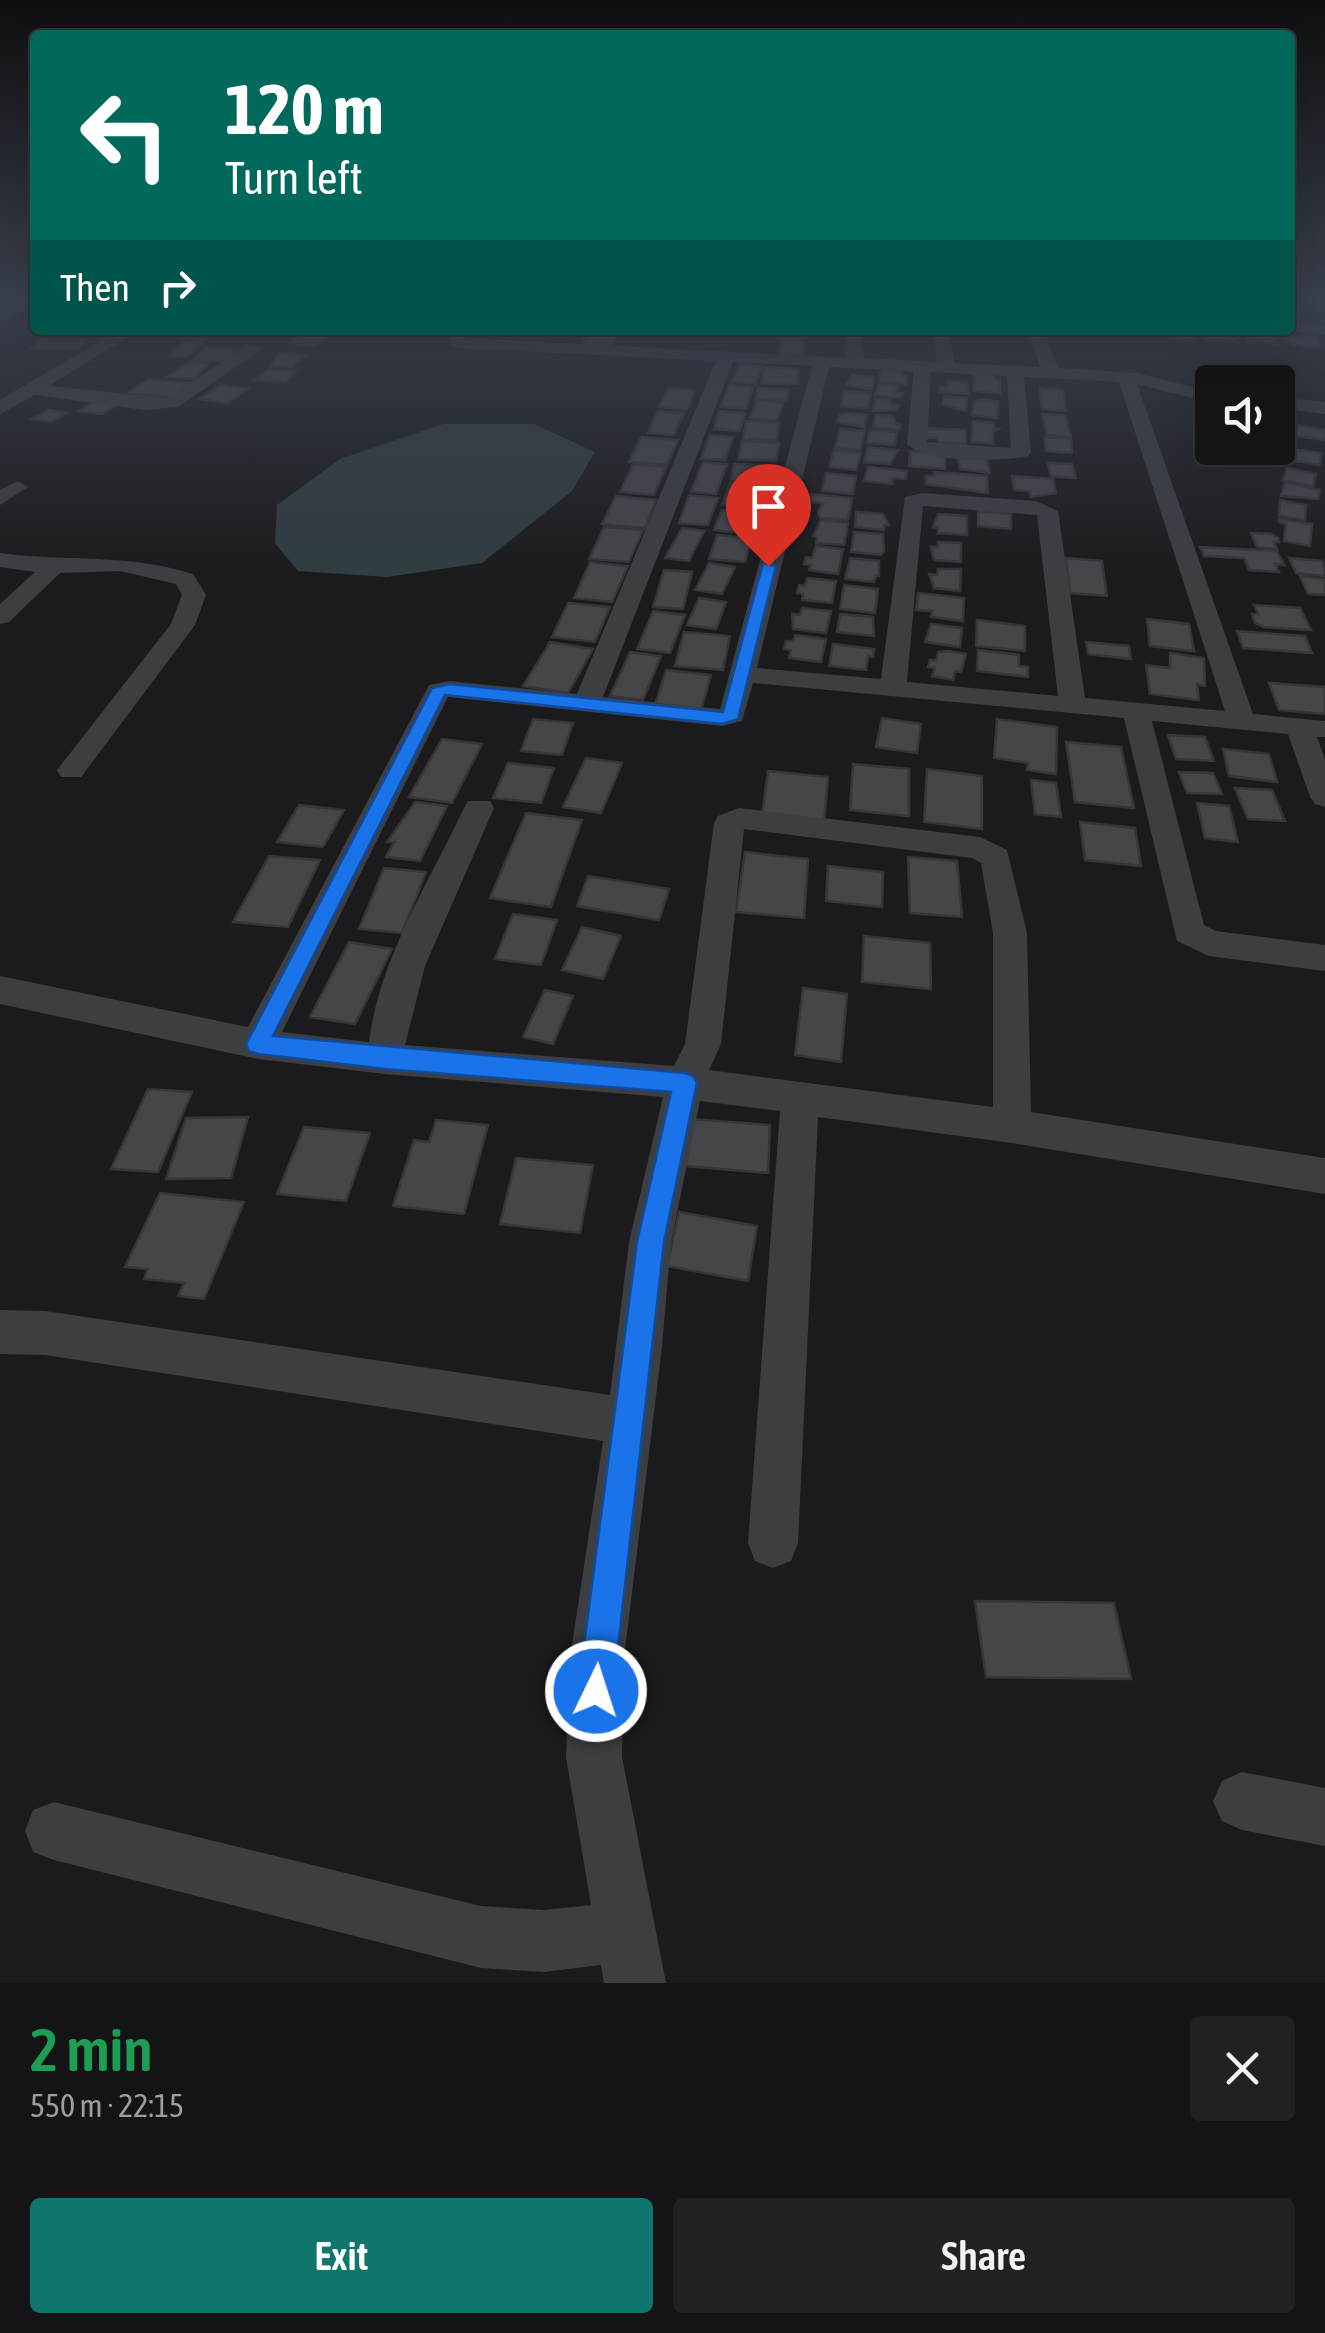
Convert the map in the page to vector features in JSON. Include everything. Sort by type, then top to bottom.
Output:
[{"type":"street","points":[[0,408],[36,390],[145,404],[171,402],[190,390]]},
{"type":"street","points":[[587,704],[713,390]]},
{"type":"street","points":[[258,1044],[438,691],[450,689],[722,718],[735,711],[740,674],[814,390]]},
{"type":"street","points":[[921,390],[917,444],[924,448],[1004,455],[1021,452],[1016,390]]},
{"type":"street","points":[[1130,390],[1242,721]]},
{"type":"street","points":[[1295,405],[1325,408]]},
{"type":"street","points":[[893,688],[913,502],[922,499],[1036,508],[1047,512],[1072,703]]},
{"type":"street","points":[[0,560],[53,566],[94,561],[136,564],[185,579],[194,595],[184,625],[71,770]]},
{"type":"street","points":[[0,616],[53,566]]},
{"type":"street","points":[[740,674],[1312,728],[1325,797]]},
{"type":"street","points":[[1136,710],[1189,932],[1208,943],[1325,958]]},
{"type":"street","points":[[385,1059],[386,1032],[398,992],[478,808]]},
{"type":"street","points":[[54,1831],[481,1937],[544,1941],[629,1958],[594,1757],[597,1658],[650,1242],[685,1083],[703,1044],[729,823],[734,819],[980,848],[996,858],[1010,934],[1012,1126]]},
{"type":"street","points":[[0,990],[258,1044],[385,1059],[685,1083],[1012,1126],[1325,1176]]},
{"type":"street","points":[[774,1544],[800,1100]]},
{"type":"street","points":[[0,1332],[45,1334],[628,1421]]},
{"type":"street","points":[[1242,1800],[1325,1817]]},
{"type":"shaded area","points":[[443,424],[534,424],[595,452],[572,491],[482,563],[387,577],[298,571],[275,543],[277,505],[340,459]]},
{"type":"building","points":[[133,390],[182,390],[171,397],[128,393]]},
{"type":"building","points":[[214,390],[247,390],[227,403],[199,399]]},
{"type":"building","points":[[668,390],[695,390],[687,410],[659,407]]},
{"type":"building","points":[[727,390],[752,390],[746,409],[721,407]]},
{"type":"building","points":[[758,390],[788,390],[787,401],[756,399]]},
{"type":"building","points":[[877,390],[903,393],[902,398],[875,395]]},
{"type":"building","points":[[968,390],[968,394],[940,392]]},
{"type":"building","points":[[1000,390],[1000,393],[974,391]]},
{"type":"building","points":[[1040,390],[1063,390],[1066,411],[1042,409]]},
{"type":"building","points":[[844,391],[871,393],[868,408],[841,406]]},
{"type":"building","points":[[944,396],[967,398],[966,411],[943,405]]},
{"type":"building","points":[[875,398],[891,400],[890,404],[899,405],[898,410],[873,411]]},
{"type":"building","points":[[757,400],[783,403],[777,421],[750,418]]},
{"type":"building","points":[[95,401],[118,404],[102,414],[79,411]]},
{"type":"building","points":[[974,401],[998,402],[997,418],[972,415]]},
{"type":"building","points":[[48,410],[67,413],[51,422],[32,419]]},
{"type":"building","points":[[658,411],[684,413],[674,435],[648,433]]},
{"type":"building","points":[[719,411],[745,413],[740,431],[714,429]]},
{"type":"building","points":[[1042,414],[1065,415],[1071,437],[1047,435]]},
{"type":"building","points":[[839,415],[867,415],[864,427],[837,422]]},
{"type":"building","points":[[876,415],[893,416],[896,424],[901,425],[900,430],[873,427]]},
{"type":"building","points":[[746,421],[779,423],[777,440],[743,439]]},
{"type":"building","points":[[973,421],[994,423],[994,429],[998,429],[993,432],[993,444],[971,442]]},
{"type":"building","points":[[1297,425],[1325,430],[1325,440],[1296,436]]},
{"type":"building","points":[[927,428],[965,430],[966,444],[927,438]]},
{"type":"building","points":[[840,429],[865,431],[860,450],[835,448]]},
{"type":"building","points":[[870,430],[897,432],[895,445],[867,443]]},
{"type":"building","points":[[710,435],[733,437],[725,460],[701,459]]},
{"type":"building","points":[[641,437],[678,440],[667,465],[629,462]]},
{"type":"building","points":[[1045,437],[1071,439],[1072,453],[1046,451]]},
{"type":"building","points":[[742,441],[779,443],[776,461],[738,459]]},
{"type":"building","points":[[868,447],[898,450],[890,464],[864,462]]},
{"type":"building","points":[[834,450],[861,453],[856,470],[829,467]]},
{"type":"building","points":[[1295,450],[1321,453],[1320,465],[1295,461]]},
{"type":"building","points":[[910,451],[945,453],[945,469],[909,466]]},
{"type":"building","points":[[958,457],[987,459],[990,473],[960,469]]},
{"type":"building","points":[[703,462],[727,464],[716,494],[691,492]]},
{"type":"building","points":[[1048,463],[1072,464],[1076,478],[1051,476]]},
{"type":"building","points":[[633,464],[666,467],[654,495],[620,492]]},
{"type":"building","points":[[734,464],[774,466],[771,483],[731,481]]},
{"type":"building","points":[[868,467],[907,471],[906,479],[893,478],[892,484],[864,481]]},
{"type":"building","points":[[1287,468],[1316,474],[1313,486],[1283,480]]},
{"type":"building","points":[[934,472],[987,476],[988,493],[926,484],[926,476],[934,476]]},
{"type":"building","points":[[826,473],[856,476],[853,494],[822,491]]},
{"type":"building","points":[[1012,476],[1053,479],[1056,493],[1031,497],[1029,491],[1014,490]]},
{"type":"building","points":[[1285,482],[1320,490],[1318,499],[1281,496]]},
{"type":"building","points":[[730,483],[770,487],[764,509],[722,505]]},
{"type":"building","points":[[811,494],[852,498],[848,520],[820,518],[818,512],[823,503],[809,502]]},
{"type":"building","points":[[689,495],[718,498],[708,525],[679,523]]},
{"type":"building","points":[[616,496],[656,500],[645,528],[602,524]]},
{"type":"building","points":[[1280,500],[1306,505],[1305,520],[1279,516]]},
{"type":"building","points":[[722,510],[755,513],[748,534],[714,530]]},
{"type":"building","points":[[978,511],[1011,514],[1011,529],[978,526]]},
{"type":"building","points":[[856,512],[883,514],[889,525],[884,525],[884,530],[855,527]]},
{"type":"building","points":[[938,514],[967,516],[967,535],[938,533],[938,528],[933,527]]},
{"type":"building","points":[[1279,519],[1312,524],[1310,546],[1284,541],[1286,524]]},
{"type":"building","points":[[821,520],[848,523],[844,545],[816,543],[817,537],[813,536]]},
{"type":"building","points":[[604,527],[643,530],[629,562],[589,559]]},
{"type":"building","points":[[682,528],[704,531],[689,561],[665,558]]},
{"type":"building","points":[[854,532],[883,534],[884,551],[881,555],[851,552]]},
{"type":"building","points":[[1251,533],[1278,538],[1279,542],[1274,542],[1277,549],[1257,547]]},
{"type":"building","points":[[717,535],[752,538],[745,562],[709,559]]},
{"type":"building","points":[[938,542],[961,543],[961,562],[934,560],[931,547],[938,547]]},
{"type":"building","points":[[816,546],[843,549],[838,574],[809,570],[811,565],[804,564],[806,557],[812,558]]},
{"type":"building","points":[[1200,547],[1277,551],[1284,565],[1275,564],[1279,572],[1249,570],[1244,558],[1204,556]]},
{"type":"building","points":[[850,558],[879,561],[879,576],[874,582],[845,579]]},
{"type":"building","points":[[1066,558],[1102,561],[1107,596],[1070,593]]},
{"type":"building","points":[[1289,558],[1323,561],[1325,576],[1296,573]]},
{"type":"building","points":[[590,562],[628,566],[612,602],[574,598]]},
{"type":"building","points":[[709,563],[735,567],[722,594],[695,590]]},
{"type":"building","points":[[938,569],[961,569],[960,591],[934,588],[929,574],[937,575]]},
{"type":"building","points":[[664,570],[692,572],[683,609],[653,607]]},
{"type":"building","points":[[1300,576],[1325,579],[1325,595],[1308,594]]},
{"type":"building","points":[[807,578],[836,581],[832,603],[802,600],[803,594],[797,593]]},
{"type":"building","points":[[844,585],[878,589],[875,613],[840,609]]},
{"type":"building","points":[[918,593],[964,598],[963,621],[931,617],[932,611],[916,610]]},
{"type":"building","points":[[699,598],[726,602],[716,629],[687,625]]},
{"type":"building","points":[[568,603],[610,607],[595,642],[552,637]]},
{"type":"building","points":[[1254,605],[1300,608],[1311,630],[1264,627],[1255,623],[1252,614],[1258,614]]},
{"type":"building","points":[[802,608],[831,611],[826,633],[793,629],[792,614],[800,615]]},
{"type":"building","points":[[653,611],[685,615],[670,653],[637,649]]},
{"type":"building","points":[[840,614],[873,617],[874,636],[837,632]]},
{"type":"building","points":[[1147,619],[1189,624],[1194,651],[1150,646]]},
{"type":"building","points":[[977,620],[1025,626],[1025,651],[976,646]]},
{"type":"building","points":[[931,624],[962,628],[960,647],[925,642]]},
{"type":"building","points":[[1237,631],[1305,636],[1312,653],[1243,648]]},
{"type":"building","points":[[684,632],[730,636],[723,670],[675,666]]},
{"type":"building","points":[[795,635],[826,639],[821,662],[789,658],[791,650],[784,649],[786,641],[793,641]]},
{"type":"building","points":[[550,642],[593,649],[568,693],[523,686]]},
{"type":"building","points":[[1086,642],[1129,646],[1131,659],[1088,654]]},
{"type":"building","points":[[833,644],[874,649],[873,657],[868,656],[866,670],[829,666]]},
{"type":"building","points":[[978,650],[1019,655],[1019,666],[1028,667],[1028,677],[977,671]]},
{"type":"building","points":[[630,652],[661,656],[643,700],[610,696]]},
{"type":"building","points":[[938,652],[966,654],[961,672],[955,671],[953,680],[932,676],[935,668],[928,667],[930,660],[936,661]]},
{"type":"building","points":[[1170,653],[1204,658],[1205,686],[1197,684],[1199,700],[1150,694],[1146,665],[1170,668]]},
{"type":"building","points":[[666,670],[711,675],[701,710],[655,705]]},
{"type":"building","points":[[1269,683],[1325,687],[1325,714],[1279,710]]},
{"type":"building","points":[[882,718],[921,724],[917,753],[876,747]]},
{"type":"building","points":[[533,719],[573,723],[562,755],[521,751]]},
{"type":"building","points":[[997,719],[1057,727],[1056,774],[1027,770],[1028,763],[994,758]]},
{"type":"building","points":[[1168,735],[1205,737],[1214,761],[1176,759]]},
{"type":"building","points":[[442,739],[482,744],[452,803],[409,797]]},
{"type":"building","points":[[1066,742],[1121,747],[1134,808],[1075,802]]},
{"type":"building","points":[[1223,749],[1269,754],[1277,782],[1229,776]]},
{"type":"building","points":[[586,758],[622,763],[601,813],[563,807]]},
{"type":"building","points":[[508,763],[554,768],[541,803],[493,798]]},
{"type":"building","points":[[853,764],[909,769],[909,816],[850,810]]},
{"type":"building","points":[[927,769],[982,776],[982,829],[924,822]]},
{"type":"building","points":[[768,771],[828,777],[824,821],[762,815]]},
{"type":"building","points":[[1179,772],[1213,773],[1222,794],[1187,793]]},
{"type":"building","points":[[1031,780],[1056,783],[1061,817],[1035,814]]},
{"type":"building","points":[[1235,788],[1272,790],[1285,821],[1248,819]]},
{"type":"building","points":[[415,802],[447,806],[420,861],[386,857],[394,842],[387,842]]},
{"type":"building","points":[[1197,803],[1229,806],[1238,842],[1205,838]]},
{"type":"building","points":[[299,805],[344,810],[323,847],[277,842]]},
{"type":"building","points":[[526,813],[582,820],[551,907],[490,898]]},
{"type":"building","points":[[1080,822],[1135,828],[1141,866],[1085,860]]},
{"type":"building","points":[[745,852],[808,859],[804,918],[736,912]]},
{"type":"building","points":[[269,856],[320,860],[288,927],[233,922]]},
{"type":"building","points":[[908,857],[957,861],[962,917],[910,913]]},
{"type":"building","points":[[828,866],[883,872],[882,907],[826,901]]},
{"type":"building","points":[[384,868],[426,872],[402,933],[359,929]]},
{"type":"building","points":[[588,876],[669,889],[659,920],[577,906]]},
{"type":"building","points":[[513,914],[557,920],[541,965],[495,959]]},
{"type":"building","points":[[582,927],[621,936],[603,979],[562,970]]},
{"type":"building","points":[[864,936],[930,943],[931,989],[862,982]]},
{"type":"building","points":[[349,942],[392,949],[355,1024],[310,1017]]},
{"type":"building","points":[[803,988],[847,994],[841,1062],[795,1055]]},
{"type":"building","points":[[545,990],[573,996],[553,1044],[523,1037]]},
{"type":"building","points":[[148,1089],[192,1092],[158,1172],[111,1169]]},
{"type":"building","points":[[248,1117],[231,1178],[166,1179],[186,1118]]},
{"type":"building","points":[[690,1119],[770,1125],[768,1173],[686,1166]]},
{"type":"building","points":[[436,1120],[488,1125],[464,1214],[393,1206],[414,1140],[429,1142]]},
{"type":"building","points":[[304,1127],[370,1133],[346,1201],[277,1194]]},
{"type":"building","points":[[516,1158],[593,1165],[580,1233],[500,1224]]},
{"type":"building","points":[[160,1193],[244,1202],[204,1299],[178,1296],[184,1283],[144,1279],[148,1269],[125,1267]]},
{"type":"building","points":[[679,1212],[757,1226],[748,1281],[667,1266]]},
{"type":"building","points":[[975,1601],[1114,1603],[1131,1679],[986,1677]]},
{"type":"route","points":[[596,1691],[650,1242],[685,1083],[385,1059],[258,1044],[438,691],[450,689],[732,716],[768,566]]}]
